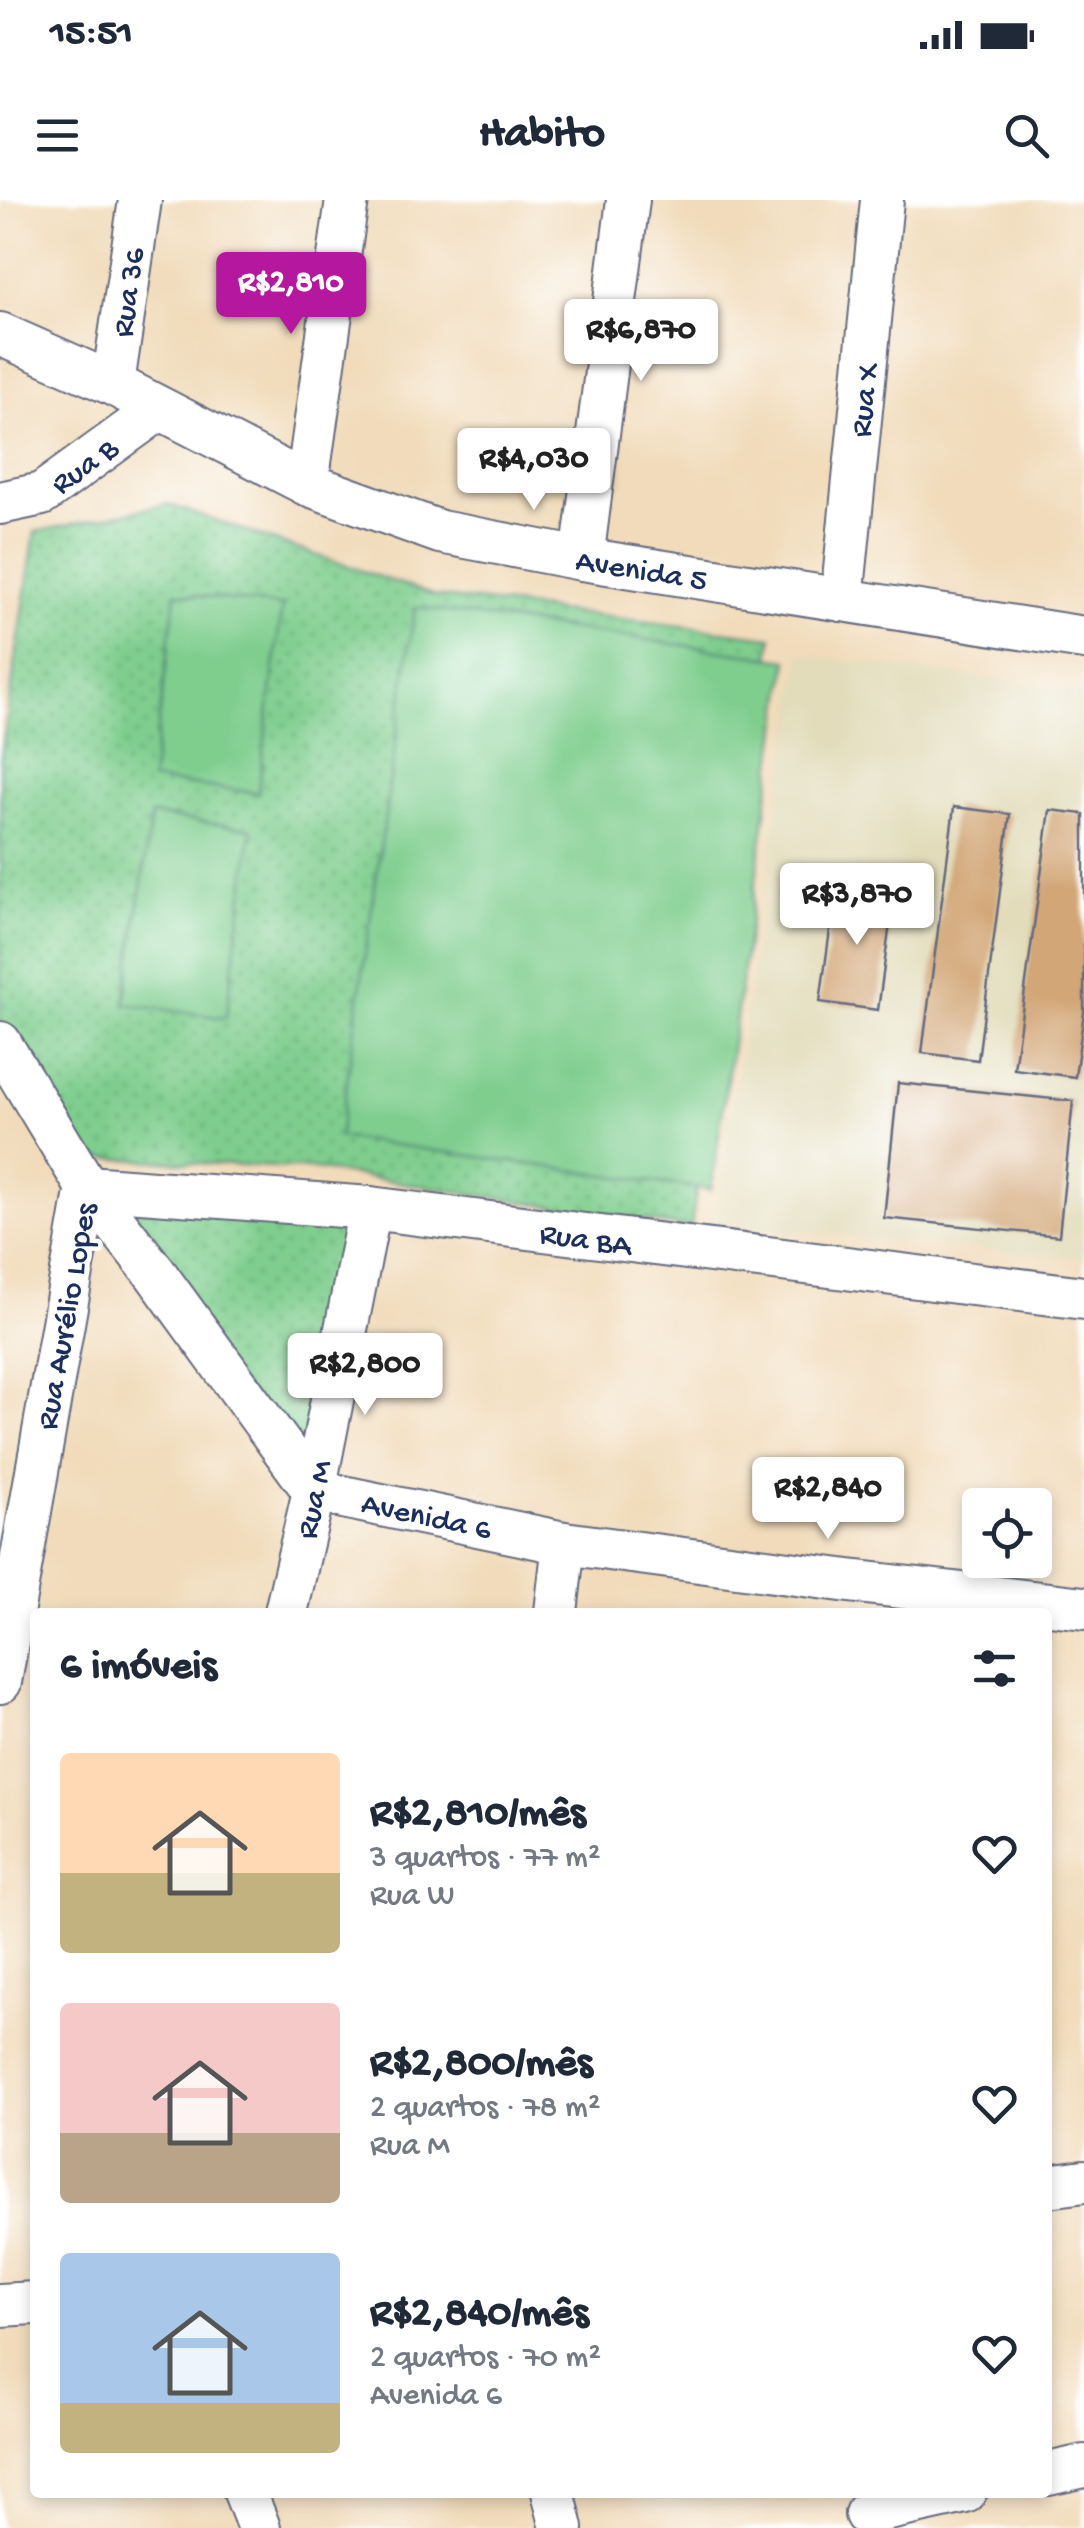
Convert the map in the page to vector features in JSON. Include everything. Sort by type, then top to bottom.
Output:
[{"type":"street","name":"Rua 36","points":[[113,384],[140,200]]},
{"type":"street","points":[[307,484],[347,200]]},
{"type":"street","points":[[582,559],[628,200]]},
{"type":"street","name":"Rua X","points":[[842,600],[882,200]]},
{"type":"street","name":"Avenida 5","points":[[0,334],[113,384],[307,484],[440,532],[582,559],[1084,638]]},
{"type":"street","name":"Rua B","points":[[0,503],[42,494],[159,409]]},
{"type":"street","points":[[0,1043],[87,1187],[155,1273],[314,1491]]},
{"type":"street","name":"Rua BA","points":[[87,1187],[370,1208],[1084,1298]]},
{"type":"street","name":"Rua Aurélio Lopes","points":[[0,1682],[87,1187]]},
{"type":"street","name":"Rua M","points":[[287,1608],[370,1208]]},
{"type":"street","name":"Avenida 6","points":[[314,1491],[848,1597],[1084,1608]]},
{"type":"street","points":[[556,1608],[564,1542]]},
{"type":"street","points":[[1052,2185],[1084,2180]]},
{"type":"street","points":[[0,2305],[30,2302]]},
{"type":"street","points":[[1052,2473],[1084,2466]]},
{"type":"street","points":[[247,2498],[259,2528]]},
{"type":"street","points":[[554,2498],[562,2528]]},
{"type":"street","points":[[866,2512],[935,2498]]},
{"type":"shaded area","points":[[801,654],[1084,692],[1084,1259],[715,1223]]},
{"type":"green space","points":[[167,504],[435,596],[772,637],[691,1228],[314,1169],[82,1157],[0,1021],[0,762],[35,532]]},
{"type":"green space","points":[[176,593],[282,606],[258,793],[151,780]]},
{"type":"green space","points":[[415,607],[788,660],[711,1190],[339,1137]]},
{"type":"green space","points":[[151,815],[252,829],[226,1018],[125,1004]]},
{"type":"green space","points":[[87,1187],[370,1208],[314,1491]]},
{"type":"building","points":[[954,807],[1010,814],[978,1060],[922,1053]]},
{"type":"building","points":[[1050,810],[1084,814],[1084,1012],[1075,1077],[1014,1069]]},
{"type":"building","points":[[836,887],[894,895],[878,1010],[820,1002]]},
{"type":"building","points":[[898,1083],[1073,1101],[1059,1236],[884,1218]]}]
